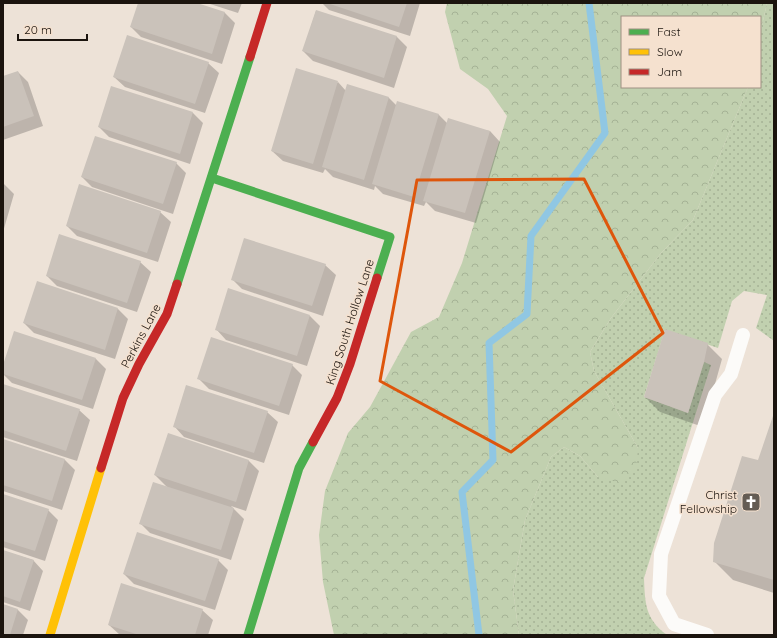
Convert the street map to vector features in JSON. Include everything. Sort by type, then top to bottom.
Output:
[{"type":"street","name":"Perkins Lane","points":[[50,635],[123,398],[139,364],[167,314],[212,178],[267,3]]},
{"type":"street","name":"King South Hollow Lane","points":[[212,178],[390,237],[346,376],[334,403],[299,468],[248,635]]},
{"type":"lane","points":[[707,635],[674,624],[659,596],[661,554],[715,395],[730,374],[743,335]]},
{"type":"highlighted area","points":[[584,179],[663,333],[511,452],[380,381],[417,180]]},
{"type":"green space","points":[[447,3],[767,3],[761,30],[761,16],[621,16],[621,88],[748,88],[693,220],[661,253],[611,318],[590,352],[594,371],[638,448],[636,468],[621,483],[598,477],[580,456],[564,447],[551,457],[525,520],[513,590],[519,635],[334,635],[323,582],[319,535],[325,491],[348,433],[370,407],[411,332],[439,317],[462,263],[507,116],[488,89],[460,69],[445,12]]},
{"type":"green space","points":[[767,3],[774,3],[774,341],[756,328],[767,295],[744,291],[732,301],[718,348],[665,330],[644,397],[688,413],[704,362],[711,365],[644,578],[646,603],[650,617],[654,623],[667,635],[519,635],[513,590],[525,520],[551,457],[564,447],[580,456],[598,477],[638,448],[594,371],[590,352],[611,318],[661,253],[693,220],[748,88],[761,88],[761,30]]},
{"type":"building","points":[[138,3],[197,3],[225,12],[212,54],[130,27]]},
{"type":"building","points":[[327,3],[407,3],[399,27]]},
{"type":"building","points":[[316,10],[397,36],[384,78],[302,51]]},
{"type":"building","points":[[127,35],[209,62],[195,104],[113,77]]},
{"type":"building","points":[[296,68],[338,81],[313,164],[271,151]]},
{"type":"building","points":[[18,71],[34,116],[3,127],[3,76]]},
{"type":"building","points":[[347,84],[389,97],[364,180],[322,167]]},
{"type":"building","points":[[111,86],[193,112],[180,154],[98,127]]},
{"type":"building","points":[[397,101],[439,114],[414,197],[372,184]]},
{"type":"building","points":[[448,118],[490,131],[465,213],[423,201]]},
{"type":"building","points":[[95,136],[177,162],[163,204],[81,177]]},
{"type":"building","points":[[79,184],[161,211],[147,253],[66,226]]},
{"type":"building","points":[[59,234],[141,261],[127,303],[46,276]]},
{"type":"building","points":[[244,238],[326,264],[312,306],[231,280]]},
{"type":"building","points":[[37,281],[118,308],[105,350],[23,323]]},
{"type":"building","points":[[228,288],[310,315],[297,356],[215,330]]},
{"type":"building","points":[[665,329],[708,343],[704,362],[688,413],[644,397]]},
{"type":"building","points":[[14,331],[96,358],[82,400],[3,374],[3,365]]},
{"type":"building","points":[[211,337],[293,364],[279,406],[197,379]]},
{"type":"building","points":[[3,384],[80,409],[66,451],[3,430]]},
{"type":"building","points":[[186,385],[268,411],[254,453],[173,427]]},
{"type":"building","name":"Christ Fellowship","points":[[774,413],[774,580],[713,562],[714,543],[742,456],[758,460]]},
{"type":"building","points":[[168,433],[249,460],[236,502],[154,475]]},
{"type":"building","points":[[3,439],[65,459],[52,501],[3,485]]},
{"type":"building","points":[[153,482],[234,508],[221,550],[139,524]]},
{"type":"building","points":[[3,494],[49,509],[35,551],[3,541]]},
{"type":"building","points":[[137,532],[219,559],[205,601],[123,574]]},
{"type":"building","points":[[3,550],[34,560],[20,602],[3,596]]},
{"type":"building","points":[[121,583],[203,609],[195,635],[139,635],[108,625]]},
{"type":"building","points":[[3,604],[18,609],[10,635],[3,635]]},
{"type":"waterway","points":[[479,635],[462,492],[493,460],[489,343],[527,314],[531,236],[605,133],[589,3]]},
{"type":"traffic: fast","points":[[177,284],[250,57]]},
{"type":"traffic: fast","points":[[212,178],[390,237],[377,278]]},
{"type":"traffic: fast","points":[[248,635],[299,468],[313,442]]},
{"type":"traffic: slow","points":[[50,635],[101,468]]},
{"type":"traffic: jam","points":[[250,57],[267,3]]},
{"type":"traffic: jam","points":[[313,442],[337,398],[350,364],[377,278]]},
{"type":"traffic: jam","points":[[101,468],[123,398],[139,364],[167,314],[177,284]]},
{"type":"place","name":"Christ Fellowship","points":[[751,502]]}]
